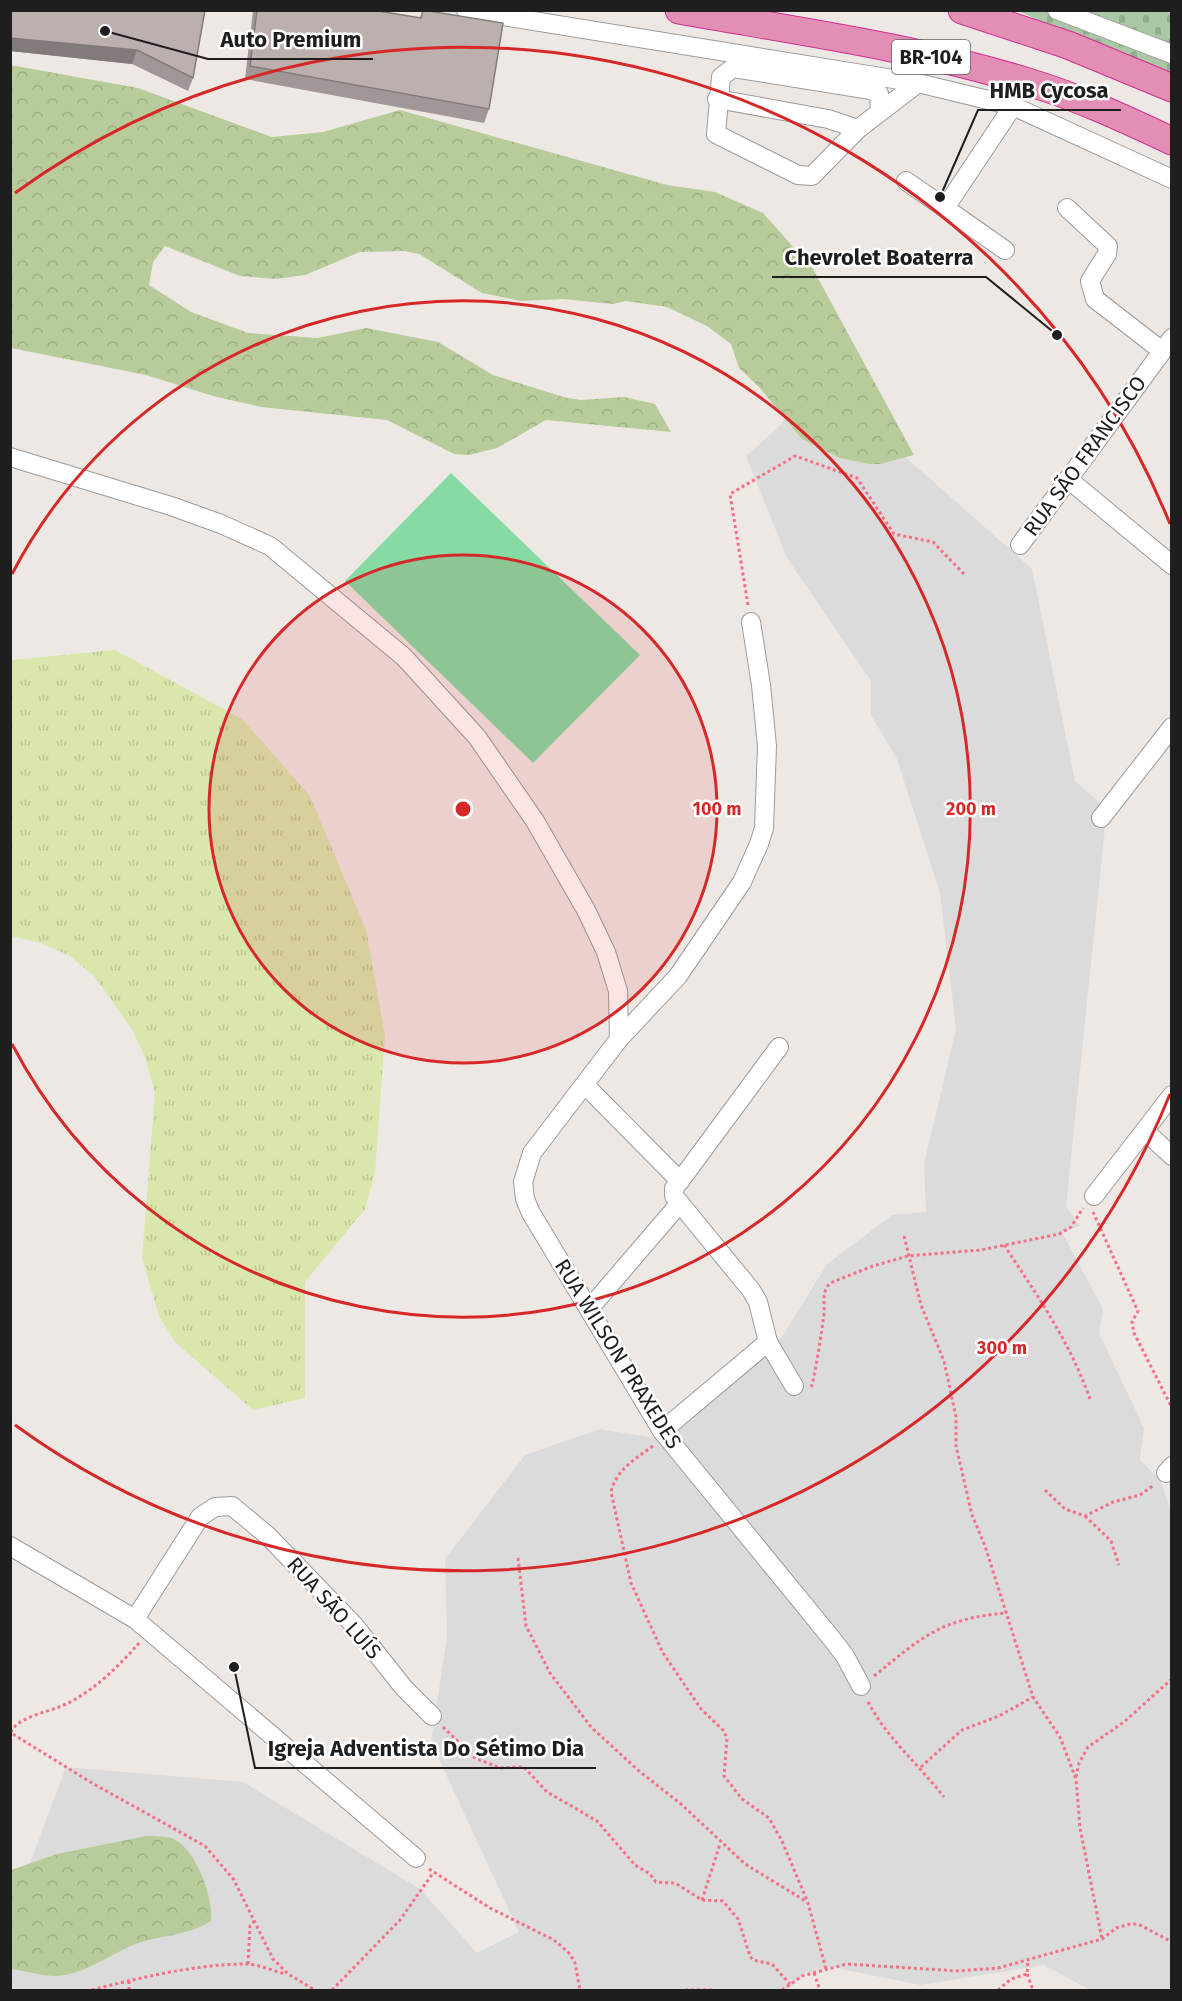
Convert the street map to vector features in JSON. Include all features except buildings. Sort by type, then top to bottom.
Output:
[{"type":"highway","name":"BR-104","points":[[679,10],[883,46],[1029,82],[1112,113],[1172,141]]},
{"type":"highway","name":"BR-104","points":[[962,10],[1068,45],[1172,88]]},
{"type":"street","points":[[466,10],[918,83],[1013,106],[1172,179]]},
{"type":"street","points":[[1057,10],[1172,54]]},
{"type":"street","points":[[880,112],[879,94],[871,90],[739,68],[724,72],[717,99],[716,129],[719,137],[804,177],[819,172],[858,129],[918,83]]},
{"type":"street","points":[[717,99],[828,118],[858,129]]},
{"type":"street","points":[[945,208],[1013,106]]},
{"type":"street","points":[[906,181],[1005,250]]},
{"type":"street","points":[[1067,208],[1108,246],[1107,254],[1090,281],[1095,298],[1167,344]]},
{"type":"street","name":"RUA SÃO FRANCISCO","points":[[1020,545],[1167,344]]},
{"type":"street","points":[[10,457],[181,510],[221,524],[270,546],[404,657],[477,737],[535,820],[586,910],[606,952],[618,991],[619,1039]]},
{"type":"street","points":[[1068,479],[1172,565]]},
{"type":"street","name":"RUA WILSON PRAXEDES","points":[[751,622],[761,685],[767,746],[764,828],[759,844],[742,882],[678,976],[619,1039],[586,1086],[532,1153],[523,1182],[525,1199],[531,1213],[664,1433],[832,1639],[845,1656],[861,1686]]},
{"type":"street","points":[[1101,818],[1172,727]]},
{"type":"street","points":[[779,1047],[672,1192],[751,1290],[758,1302],[768,1342],[794,1386]]},
{"type":"street","points":[[586,1086],[680,1181]]},
{"type":"street","points":[[1094,1196],[1172,1095]]},
{"type":"street","points":[[1144,1131],[1172,1156]]},
{"type":"street","points":[[590,1308],[680,1203]]},
{"type":"street","points":[[664,1433],[768,1342]]},
{"type":"street","name":"RUA SÃO LUÍS","points":[[135,1619],[200,1517],[215,1507],[232,1506],[268,1536],[354,1625],[404,1688],[432,1716]]},
{"type":"street","points":[[10,1546],[135,1619],[416,1858]]},
{"type":"path","points":[[751,622],[730,494],[795,456],[857,478],[894,534],[933,542],[964,574]]},
{"type":"path","points":[[794,1386],[799,1391],[814,1384],[824,1316],[823,1296],[830,1283],[873,1266],[909,1256],[981,1250],[1059,1234],[1071,1227],[1088,1201],[1138,1311],[1132,1322],[1134,1333],[1172,1408]]},
{"type":"path","points":[[904,1236],[921,1305],[944,1361],[956,1417],[957,1456],[972,1515],[985,1546],[1033,1697],[1060,1737],[1076,1779]]},
{"type":"path","points":[[1004,1245],[1044,1306],[1077,1363],[1090,1399]]},
{"type":"path","points":[[664,1433],[624,1467],[614,1481],[613,1506],[631,1583],[663,1653],[701,1709],[723,1730],[727,1738],[728,1749],[723,1770],[724,1776],[742,1799],[769,1818],[782,1841],[808,1903],[826,1969]]},
{"type":"path","points":[[1085,1516],[1113,1502],[1140,1495],[1150,1489],[1169,1469]]},
{"type":"path","points":[[1045,1490],[1065,1509],[1085,1516],[1111,1541],[1119,1565]]},
{"type":"path","points":[[518,1558],[526,1626],[550,1673],[591,1727],[639,1772],[681,1804],[720,1843],[761,1875],[808,1903]]},
{"type":"path","points":[[944,1797],[921,1767],[881,1723],[861,1686],[905,1650],[939,1627],[975,1616],[1007,1613]]},
{"type":"path","points":[[149,1631],[114,1670],[70,1702],[16,1725],[11,1733],[92,1783],[205,1846],[234,1880],[273,1959],[288,1974],[315,1990]]},
{"type":"path","points":[[1102,1939],[1080,1828],[1076,1779],[1079,1763],[1089,1748],[1125,1722],[1172,1679]]},
{"type":"path","points":[[921,1767],[962,1730],[999,1716],[1033,1697]]},
{"type":"path","points":[[432,1716],[475,1758],[500,1768],[524,1767],[547,1792],[597,1821],[635,1865],[650,1874],[656,1882],[675,1883],[702,1900],[723,1901],[740,1924],[753,1960],[772,1964],[790,1984]]},
{"type":"path","points":[[702,1900],[720,1843]]},
{"type":"path","points":[[416,1858],[433,1873],[490,1908],[554,1940],[570,1954],[575,1963],[580,1990]]},
{"type":"path","points":[[332,1990],[400,1920],[433,1873]]},
{"type":"path","points":[[248,1964],[250,1926],[255,1920]]},
{"type":"path","points":[[782,1990],[814,1972],[847,1964],[958,1971],[998,1968],[1102,1939],[1116,1928],[1138,1924],[1172,1942]]},
{"type":"path","points":[[1028,1960],[1027,1974],[1033,1990]]},
{"type":"path","points":[[92,1990],[129,1980],[248,1964],[288,1974]]},
{"type":"path","points":[[814,1972],[820,1990]]},
{"type":"path","points":[[998,1990],[1011,1979],[1027,1974]]},
{"type":"path","points":[[129,1980],[129,1990]]},
{"type":"path","points":[[685,1990],[712,1990]]},
{"type":"shaded area","points":[[805,368],[1032,569],[1075,781],[1107,809],[1066,1206],[1080,1226],[1062,1232],[1103,1309],[1099,1333],[1144,1428],[1140,1460],[1161,1481],[1171,1512],[1171,1990],[1090,1990],[1044,1965],[920,1985],[831,1967],[806,1973],[788,1990],[11,1990],[10,1885],[27,1871],[66,1767],[243,1782],[420,1889],[477,1953],[519,1932],[431,1742],[447,1637],[445,1559],[525,1455],[600,1429],[655,1438],[782,1337],[827,1264],[892,1215],[926,1212],[924,1164],[956,1029],[940,893],[897,759],[871,715],[871,681],[787,558],[746,456],[782,424]]},
{"type":"green space","points":[[1019,11],[1171,11],[1171,85]]},
{"type":"green space","points":[[10,65],[138,88],[272,137],[323,132],[400,110],[667,185],[715,192],[763,213],[813,269],[914,455],[880,464],[869,464],[840,458],[802,439],[759,387],[739,368],[731,344],[707,326],[667,307],[626,301],[613,304],[563,299],[521,301],[482,293],[419,254],[404,251],[360,252],[305,275],[275,279],[240,276],[165,246],[153,262],[149,285],[191,312],[248,333],[318,338],[366,328],[438,342],[493,375],[567,398],[581,400],[624,397],[655,404],[671,432],[546,420],[497,448],[469,455],[454,454],[387,420],[261,407],[213,396],[146,375],[11,348]]},
{"type":"green space","points":[[451,473],[640,655],[533,763],[345,581]]},
{"type":"green space","points":[[115,650],[242,719],[310,796],[366,930],[385,1036],[375,1173],[365,1209],[305,1282],[305,1398],[253,1410],[175,1342],[159,1316],[142,1258],[155,1093],[146,1060],[133,1031],[95,977],[70,956],[41,943],[11,936],[11,660]]},
{"type":"green space","points":[[146,1836],[174,1839],[189,1853],[202,1876],[210,1900],[211,1921],[193,1930],[133,1945],[66,1975],[51,1976],[11,1969],[11,1870],[57,1854]]},
{"type":"place","name":"Auto Premium","points":[[105,31]]},
{"type":"place","name":"HMB Cycosa","points":[[940,197]]},
{"type":"place","name":"Chevrolet Boaterra","points":[[1057,335]]},
{"type":"place","name":"Igreja Adventista Do Sétimo Dia","points":[[234,1667]]}]
